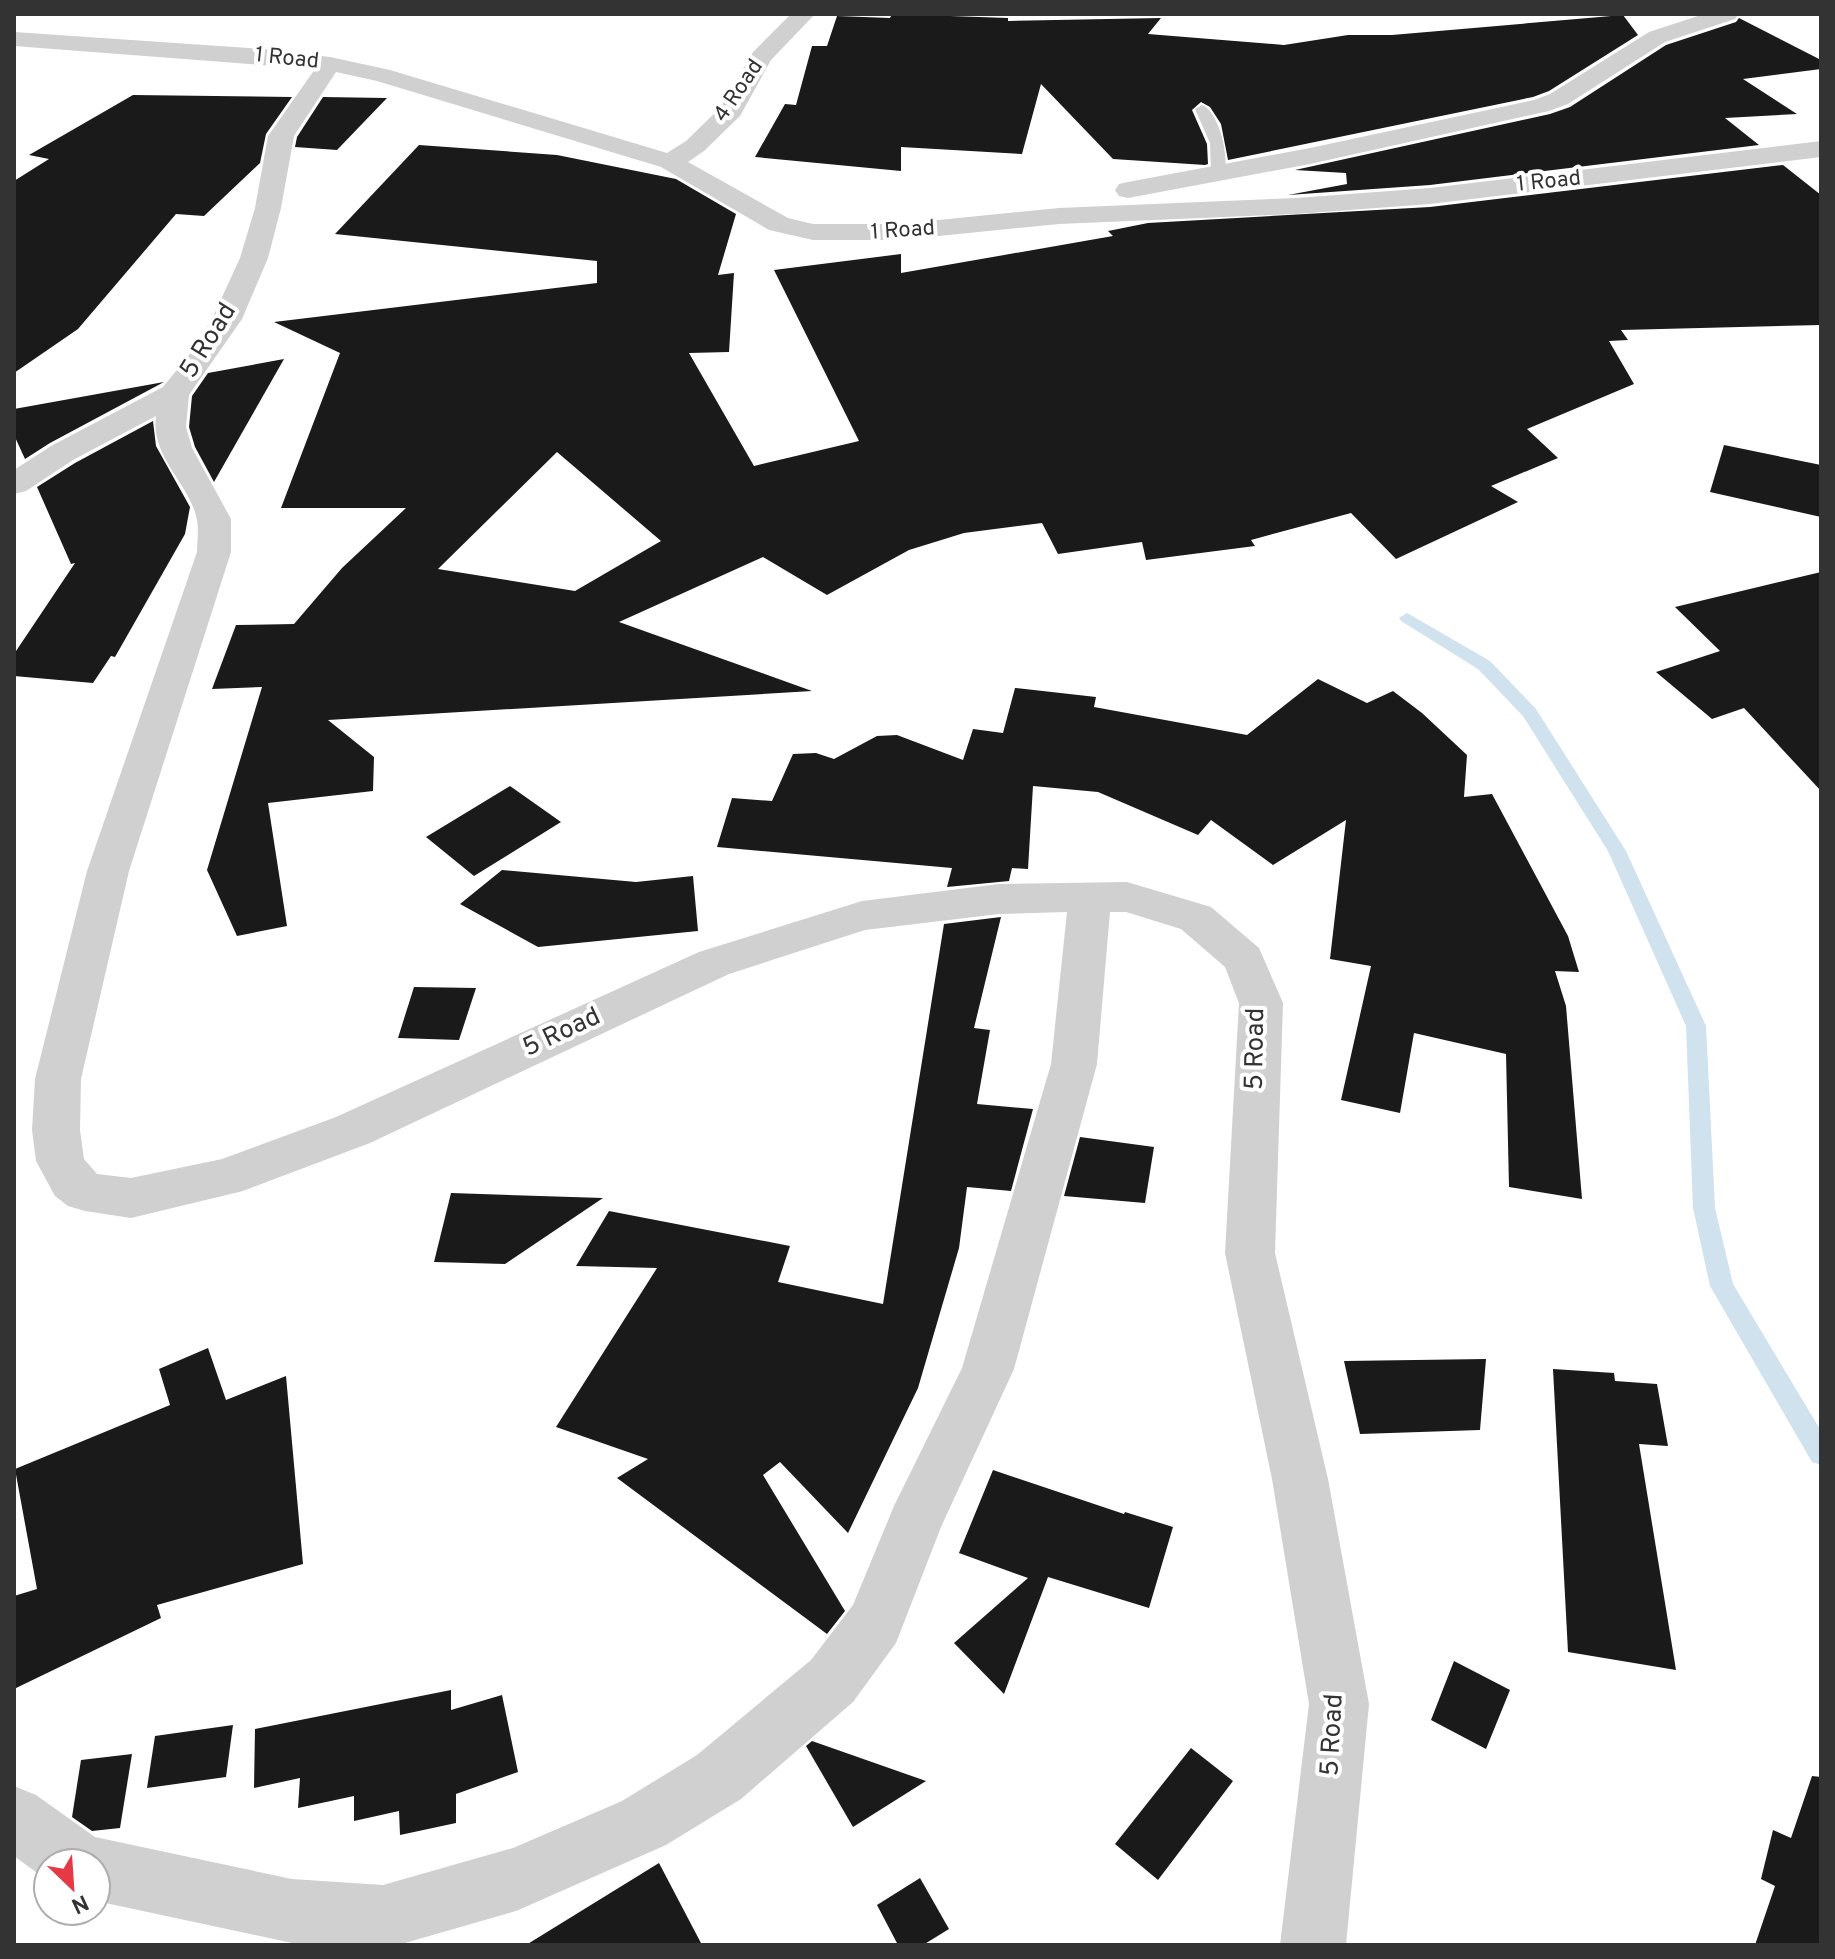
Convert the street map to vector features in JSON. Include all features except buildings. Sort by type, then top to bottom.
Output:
[{"type":"street","name":"4 Road","points":[[670,162],[695,146],[731,111],[761,57],[804,14]]},
{"type":"street","points":[[1010,221],[1102,196],[1310,156],[1540,106],[1559,99],[1657,37],[1727,14]]},
{"type":"street","points":[[155,47],[166,20]]},
{"type":"street","name":"1 Road","points":[[14,39],[155,47],[330,64],[382,75],[670,162],[779,224],[813,232],[899,232],[1010,221],[1430,196],[1821,149]]},
{"type":"street","name":"5 Road","points":[[330,64],[281,136],[268,208],[254,258],[227,319],[174,394],[170,427],[176,448],[214,519],[214,552],[108,871],[58,1079],[56,1130],[60,1161],[72,1182],[85,1192],[131,1198],[226,1177],[353,1130],[714,963],[862,916],[999,899],[1127,897],[1196,918],[1244,959],[1261,1003],[1250,1253],[1300,1479],[1339,1704],[1313,1945]]},
{"type":"street","points":[[14,484],[62,453],[174,394]]},
{"type":"street","points":[[112,1872],[292,1911],[383,1917],[516,1879],[644,1823],[719,1777],[832,1681],[875,1623],[914,1524],[988,1369],[1074,1064],[1090,897]]},
{"type":"street","points":[[14,1817],[55,1847]]},
{"type":"lane","points":[[1202,109],[1217,143],[1219,172]]},
{"type":"waterway","points":[[1407,618],[1484,665],[1530,713],[1617,851],[1696,1026],[1704,1208],[1722,1286],[1821,1454]]}]
